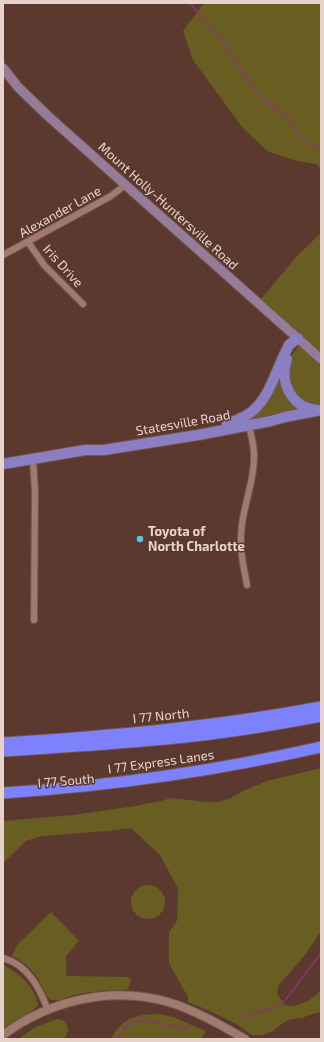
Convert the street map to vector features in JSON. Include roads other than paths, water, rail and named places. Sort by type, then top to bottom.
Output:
[{"type":"highway","name":"I 77 North","points":[[3,743],[154,731],[238,721],[321,707]]},
{"type":"highway","name":"I 77 Express Lanes","points":[[3,751],[114,744],[189,736],[239,730],[321,716]]},
{"type":"highway","name":"I 77 Express Lanes","points":[[3,794],[86,787],[168,776],[250,762],[321,747]]},
{"type":"highway","name":"I 77 South","points":[[3,801],[86,794],[162,784],[251,770],[321,755]]},
{"type":"main road","name":"Mount Holly-Huntersville Road","points":[[3,68],[18,87],[32,101],[321,359]]},
{"type":"main road","points":[[298,338],[286,363],[284,372],[285,381],[291,394],[297,402],[306,407],[320,410]]},
{"type":"main road","points":[[227,424],[245,416],[260,403],[271,387],[286,351],[298,338]]},
{"type":"main road","name":"Statesville Road","points":[[85,450],[104,450],[271,421],[320,410]]},
{"type":"main road","name":"Statesville Road","points":[[3,464],[85,450],[103,444],[270,417],[285,417]]},
{"type":"street","name":"Alexander Lane","points":[[3,255],[111,196],[125,184]]},
{"type":"street","name":"Iris Drive","points":[[28,242],[46,268],[83,304]]},
{"type":"street","points":[[247,585],[242,557],[241,536],[242,523],[253,472],[254,456],[249,425]]},
{"type":"street","points":[[32,459],[35,492],[34,620]]},
{"type":"street","points":[[3,958],[16,963],[29,974],[40,991],[48,1010]]},
{"type":"street","points":[[3,1035],[28,1019],[73,1001],[99,996],[118,996],[148,998],[169,1002],[195,1012],[245,1039]]},
{"type":"waterway","points":[[190,3],[225,44],[254,89],[262,98],[280,111],[292,123],[298,136],[311,145],[321,148]]},
{"type":"waterway","points":[[239,1017],[278,1006],[286,999],[321,953]]},
{"type":"waterway","points":[[119,1039],[126,1027],[130,1024],[141,1021],[183,1028],[192,1027]]},
{"type":"place","name":"Toyota of North Charlotte","points":[[140,539]]}]
